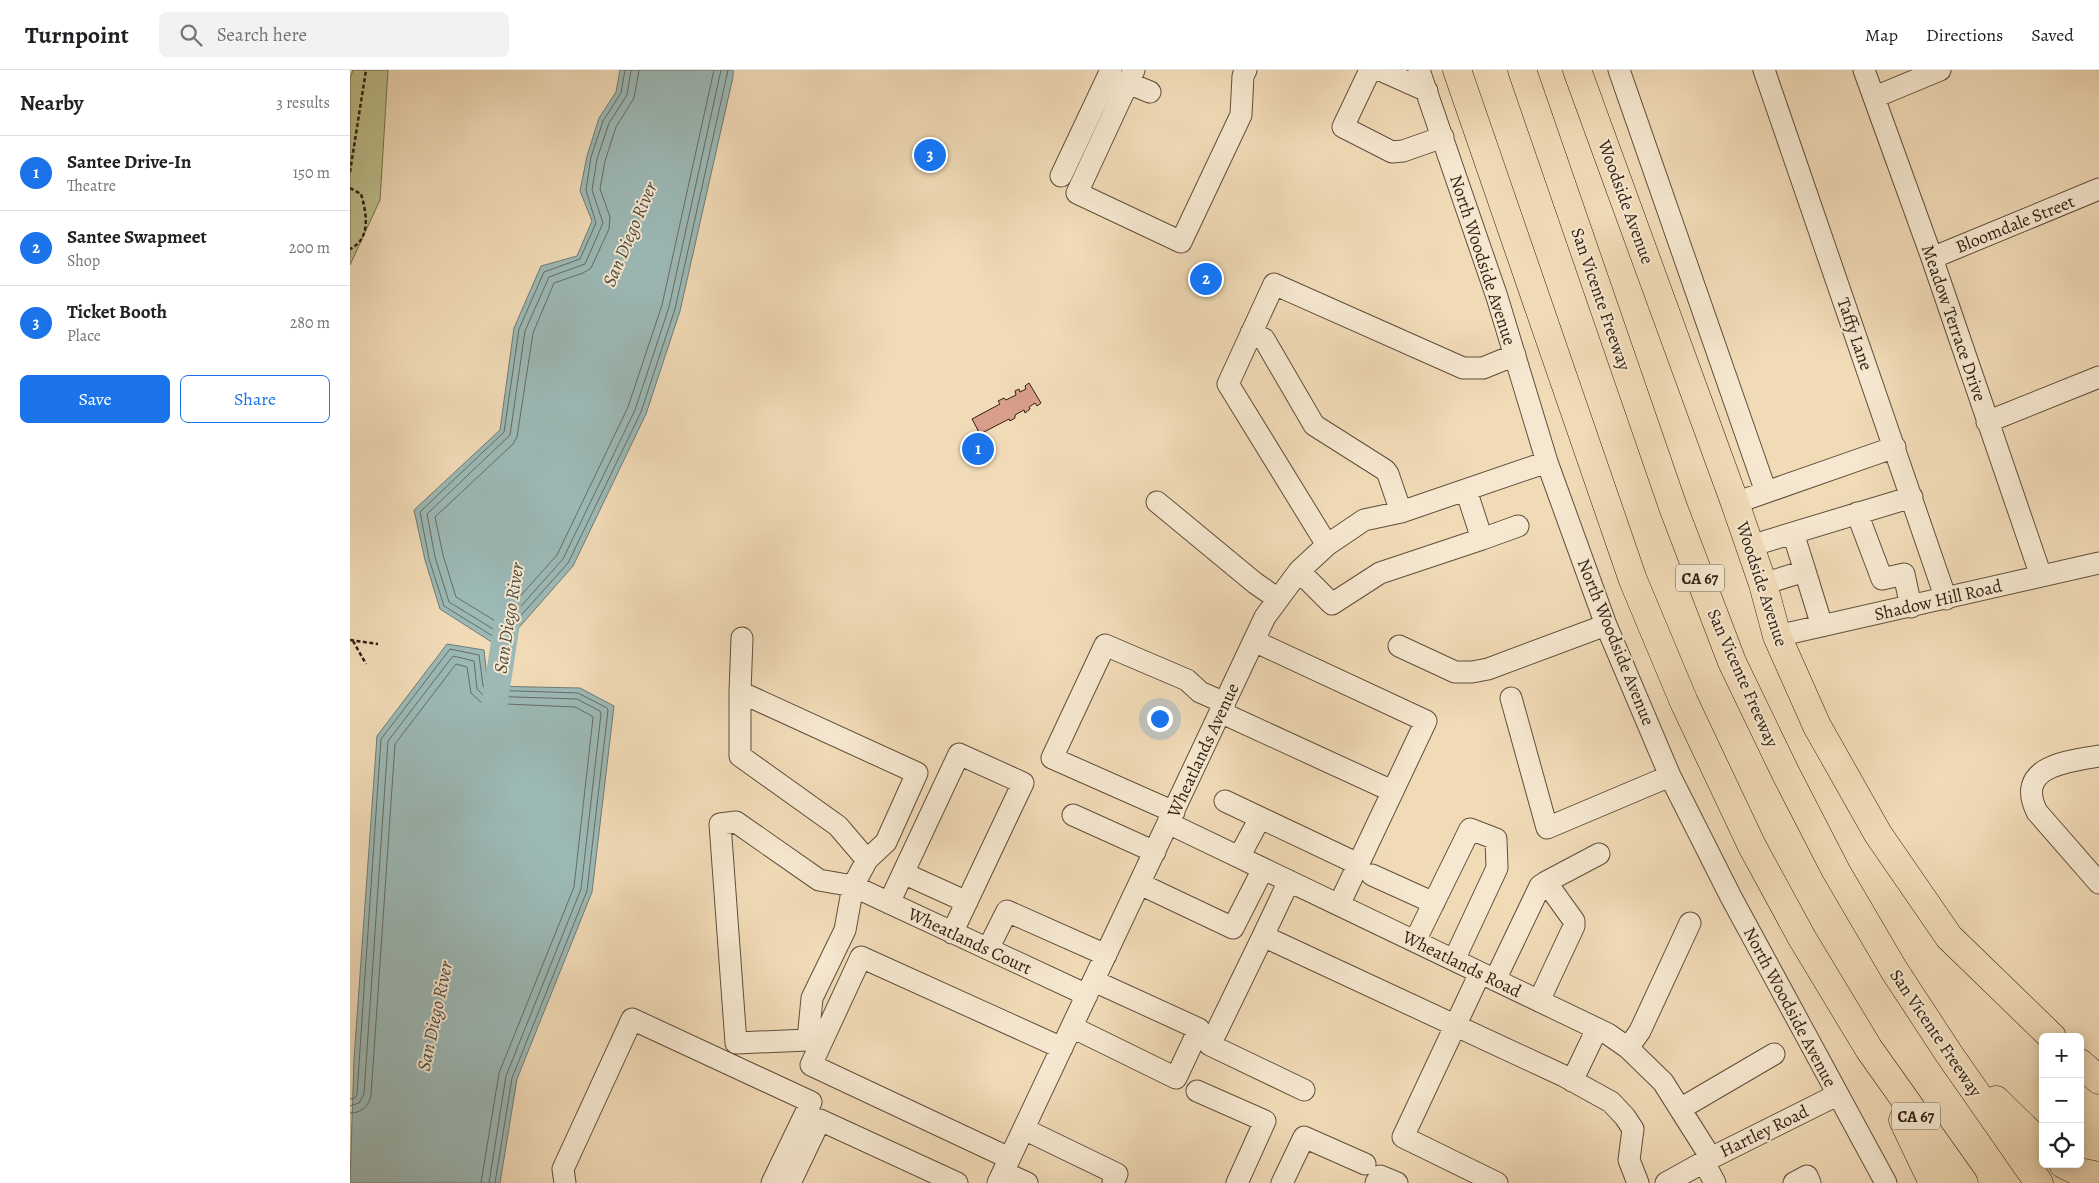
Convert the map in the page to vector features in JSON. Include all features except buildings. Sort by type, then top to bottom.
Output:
[{"type":"main road","name":"CA 67","points":[[1457,70],[1633,580],[1677,685],[1752,846],[1802,938],[1869,1049],[1964,1183]]},
{"type":"main road","name":"San Vicente Freeway","points":[[1522,70],[1673,507],[1732,662],[1786,774],[1836,871],[1894,970],[1948,1054],[2039,1183]]},
{"type":"main road","name":"Woodside Avenue","points":[[1577,70],[1764,584],[1777,636],[1817,726],[1878,834],[1949,937],[2048,1033]]},
{"type":"main road","points":[[1869,1049],[1933,1183]]},
{"type":"main road","points":[[1948,1054],[2039,1142]]},
{"type":"main road","points":[[2084,1067],[2099,1080]]},
{"type":"main road","points":[[2072,1168],[2079,1172],[2099,1176]]},
{"type":"street","points":[[1061,176],[1111,70]]},
{"type":"street","points":[[1150,92],[1131,76],[1077,193],[1181,242],[1241,115],[1243,76],[1246,70]]},
{"type":"street","points":[[1370,70],[1343,127],[1392,152],[1403,152],[1443,138]]},
{"type":"street","points":[[1380,70],[1427,91]]},
{"type":"street","name":"North Woodside Avenue","points":[[1420,70],[1515,356],[1547,462],[1606,625],[1670,776],[1731,897],[1837,1096],[1886,1183]]},
{"type":"street","points":[[1619,70],[1766,492]]},
{"type":"street","name":"Taffy Lane","points":[[1764,70],[1935,562],[1946,599]]},
{"type":"street","name":"Meadow Terrace Drive","points":[[1864,70],[1932,258],[2041,576]]},
{"type":"street","points":[[1875,97],[1940,70]]},
{"type":"street","name":"Bloomdale Street","points":[[1932,258],[2099,190]]},
{"type":"street","points":[[1326,544],[1228,384],[1274,284],[1463,368],[1483,368],[1515,356]]},
{"type":"street","points":[[1251,333],[1264,339],[1314,425],[1378,465],[1388,474],[1401,512]]},
{"type":"street","points":[[1988,422],[2099,377]]},
{"type":"street","points":[[1735,503],[1895,448]]},
{"type":"street","name":"Wheatlands Avenue","points":[[1004,1171],[1265,617],[1299,571],[1326,544],[1364,520],[1401,512],[1547,462]]},
{"type":"street","points":[[1466,490],[1482,539]]},
{"type":"street","points":[[1750,546],[1912,497]]},
{"type":"street","points":[[1157,502],[1255,583],[1278,599]]},
{"type":"street","points":[[1857,514],[1882,579],[1904,574],[1935,562]]},
{"type":"street","points":[[1299,571],[1332,604],[1380,573],[1518,526]]},
{"type":"street","points":[[1793,533],[1822,626]]},
{"type":"street","name":"Shadow Hill Road","points":[[1777,636],[2099,563]]},
{"type":"street","points":[[1764,584],[1805,571]]},
{"type":"street","points":[[1904,574],[1911,607]]},
{"type":"street","points":[[1399,646],[1455,672],[1472,672],[1488,669],[1606,625]]},
{"type":"street","points":[[742,638],[740,756],[838,826],[867,860]]},
{"type":"street","points":[[1254,642],[1426,721],[1392,791],[1365,870],[1339,905]]},
{"type":"street","name":"Wheatlands Road","points":[[1223,708],[1187,680],[1105,645],[1052,758],[1171,818],[1239,857],[1597,1029],[1628,1048],[1663,1082],[1680,1109],[1707,1160],[1715,1183]]},
{"type":"street","points":[[740,692],[917,773],[886,842],[867,860],[853,886],[846,930],[812,998],[808,1040],[736,1042],[720,824],[736,822],[819,880],[853,886]]},
{"type":"street","points":[[1511,698],[1547,828],[1670,776]]},
{"type":"street","points":[[1223,708],[1392,791]]},
{"type":"street","points":[[888,902],[959,754],[1023,783],[952,932]]},
{"type":"street","points":[[2099,756],[2049,766],[2038,775],[2032,789],[2033,803],[2037,812],[2099,883]]},
{"type":"street","points":[[1225,801],[1434,903]]},
{"type":"street","points":[[1073,815],[1155,852]]},
{"type":"street","points":[[1239,857],[1260,818]]},
{"type":"street","points":[[1415,942],[1470,829],[1496,839],[1497,868],[1454,960]]},
{"type":"street","points":[[1497,1183],[1403,1137],[1456,1026],[1488,976],[1540,886],[1599,854]]},
{"type":"street","points":[[1140,884],[1233,928],[1263,869]]},
{"type":"street","points":[[903,873],[967,902]]},
{"type":"street","points":[[1289,881],[1210,1045],[1304,1090]]},
{"type":"street","points":[[1539,1001],[1574,926],[1574,921],[1546,882]]},
{"type":"street","name":"Wheatlands Court","points":[[853,886],[988,949],[1199,1029],[1176,1078],[1072,1027]]},
{"type":"street","points":[[988,949],[1008,911],[1106,956]]},
{"type":"street","points":[[1628,1048],[1640,1031],[1690,923]]},
{"type":"street","points":[[1264,936],[1572,1081],[1611,1102],[1633,1129],[1629,1160],[1638,1183]]},
{"type":"street","points":[[1027,1183],[811,1065],[861,957],[1062,1048]]},
{"type":"street","points":[[566,1183],[563,1169],[632,1019],[811,1102],[772,1183]]},
{"type":"street","points":[[1572,1081],[1597,1029]]},
{"type":"street","points":[[1680,1109],[1774,1054]]},
{"type":"street","points":[[1197,1091],[1265,1121],[1236,1183]]},
{"type":"street","name":"Hartley Road","points":[[1666,1183],[1707,1160],[1837,1096]]},
{"type":"street","points":[[790,1183],[820,1120],[956,1183]]},
{"type":"street","points":[[1024,1129],[1117,1174],[1113,1183]]},
{"type":"street","points":[[1282,1183],[1304,1136],[1365,1164]]},
{"type":"street","points":[[1376,1183],[1380,1176],[1397,1183]]},
{"type":"street","points":[[1794,1183],[1807,1176],[1810,1183]]},
{"type":"path","points":[[350,172],[366,70]]},
{"type":"path","points":[[350,188],[361,194],[364,206],[365,227],[364,238],[359,244],[350,249]]},
{"type":"path","points":[[352,640],[378,644]]},
{"type":"path","points":[[352,640],[366,664]]},
{"type":"green space","points":[[353,70],[388,70],[380,200],[350,265],[350,79]]},
{"type":"water","points":[[620,70],[733,70],[733,77],[680,311],[646,414],[573,566],[501,648],[440,609],[425,560],[414,510],[500,430],[514,328],[541,266],[577,256],[592,221],[580,191],[587,156],[599,118],[616,92]]},
{"type":"water","points":[[447,644],[484,650],[488,686],[580,688],[614,706],[592,892],[517,1079],[500,1183],[350,1183],[354,1059],[377,736]]},
{"type":"waterway","name":"San Diego River","points":[[492,720],[509,610]]},
{"type":"place","name":"Ticket Booth","points":[[930,155]]},
{"type":"place","name":"Santee Swapmeet","points":[[1206,279]]},
{"type":"place","name":"Santee Drive-In","points":[[978,449]]}]
